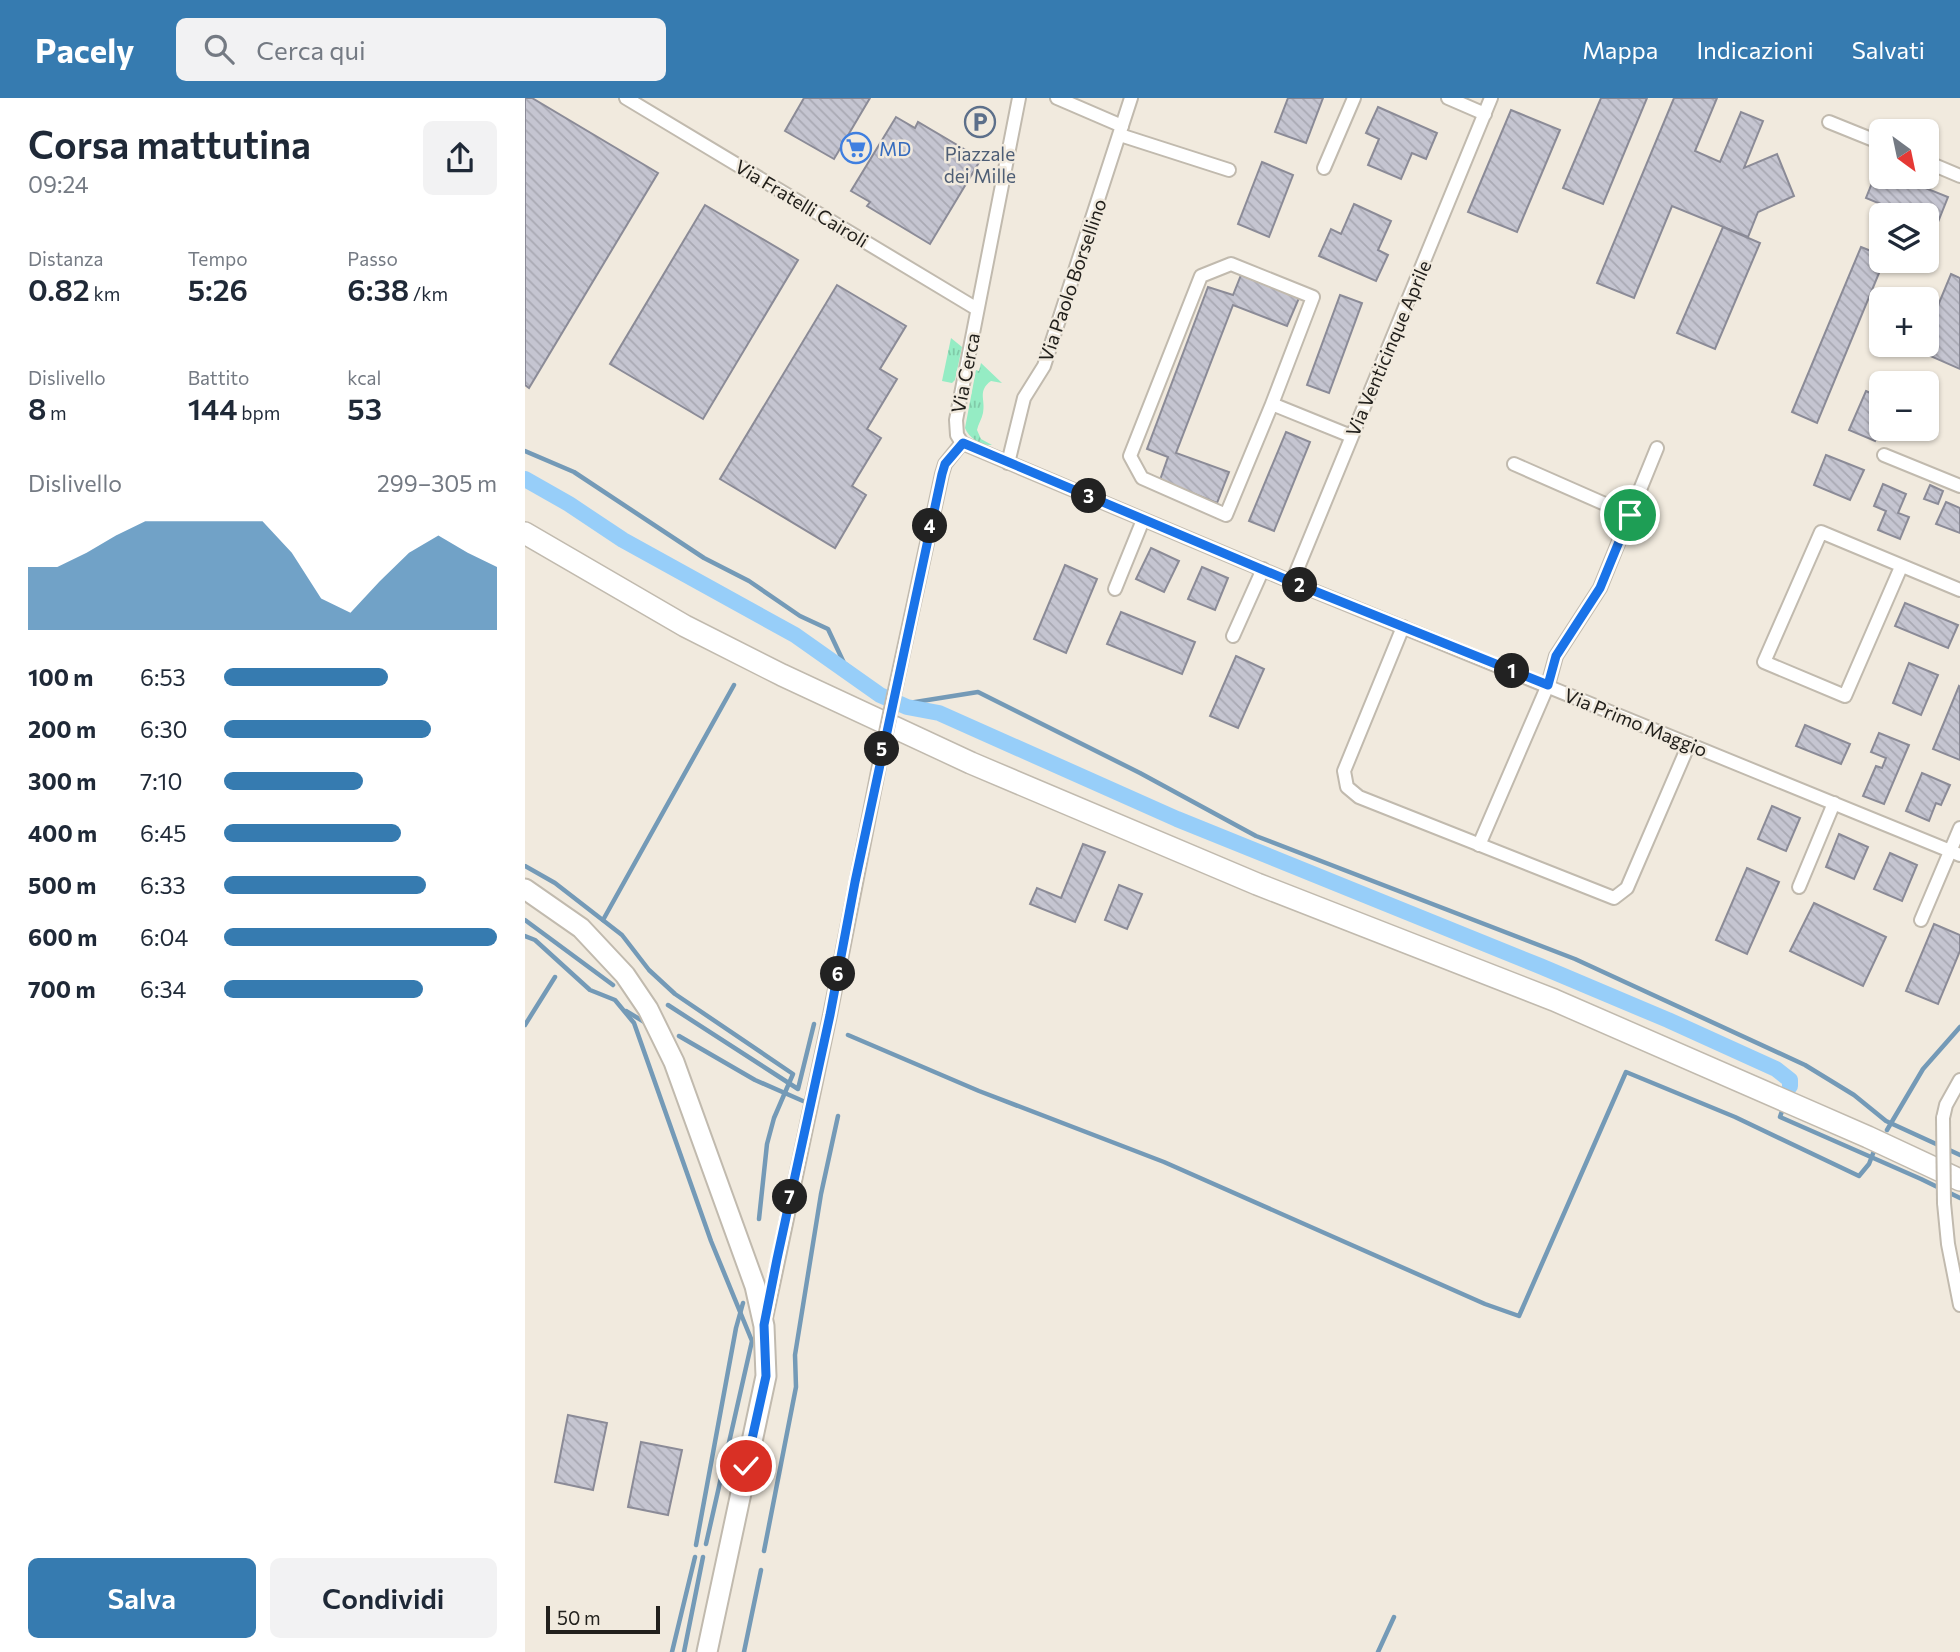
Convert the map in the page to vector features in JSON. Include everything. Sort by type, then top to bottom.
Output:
[{"type":"highway","points":[[525,533],[685,626],[782,675],[971,763],[1257,884],[1555,1000],[1960,1180]]},
{"type":"main road","points":[[525,889],[581,928],[625,975],[648,1009],[674,1062],[755,1286],[764,1325],[766,1376],[707,1652]]},
{"type":"street","name":"Via Fratelli Cairoli","points":[[626,98],[977,309]]},
{"type":"street","name":"Via Cerca","points":[[764,1325],[942,474],[945,464],[963,443],[957,435],[956,420],[1019,98]]},
{"type":"street","points":[[1057,98],[1121,131],[1229,170]]},
{"type":"street","name":"Via Paolo Borsellino","points":[[1008,463],[1024,398],[1044,366],[1131,98]]},
{"type":"street","points":[[1324,168],[1354,98]]},
{"type":"street","points":[[1448,98],[1485,114]]},
{"type":"street","name":"Via Venticinque Aprile","points":[[1292,582],[1491,98]]},
{"type":"street","points":[[1829,122],[1869,138]]},
{"type":"street","points":[[1939,167],[1960,176]]},
{"type":"street","points":[[1231,264],[1313,297],[1272,404],[1226,515],[1142,478],[1130,456],[1201,275],[1231,264]]},
{"type":"street","points":[[1272,404],[1351,436]]},
{"type":"street","name":"Via Primo Maggio","points":[[963,443],[1292,582],[1955,853]]},
{"type":"street","points":[[1479,845],[1548,685],[1556,656],[1600,588],[1657,448]]},
{"type":"street","points":[[1884,455],[1960,486]]},
{"type":"street","points":[[1514,464],[1630,515]]},
{"type":"street","points":[[1115,589],[1143,520]]},
{"type":"street","points":[[1901,567],[1845,696],[1765,662],[1821,532],[1960,590]]},
{"type":"street","points":[[1233,636],[1263,569]]},
{"type":"street","points":[[1403,627],[1344,771],[1347,787],[1359,797],[1614,898],[1627,888],[1689,744]]},
{"type":"street","points":[[1799,887],[1834,803]]},
{"type":"street","points":[[1921,920],[1955,853],[1960,828]]},
{"type":"street","points":[[1960,1080],[1946,1105],[1943,1118],[1944,1203],[1948,1244],[1960,1305]]},
{"type":"green space","points":[[951,338],[962,347],[952,383],[942,381]]},
{"type":"green space","points":[[981,363],[1002,383],[991,381],[983,392],[984,408],[977,430],[981,439],[992,445],[976,441],[965,428],[976,370],[979,371]]},
{"type":"building","points":[[525,98],[532,98],[658,173],[529,388],[525,385]]},
{"type":"building","points":[[804,98],[870,98],[834,159],[785,131]]},
{"type":"building","points":[[1288,98],[1323,98],[1306,143],[1275,132]]},
{"type":"building","points":[[1601,98],[1647,98],[1603,204],[1563,188]]},
{"type":"building","points":[[1674,98],[1717,98],[1695,151],[1720,162],[1741,112],[1763,121],[1744,168],[1777,154],[1794,196],[1758,212],[1748,237],[1672,206],[1634,298],[1597,283]]},
{"type":"building","points":[[1378,107],[1437,133],[1426,159],[1412,153],[1401,179],[1368,165],[1379,139],[1366,133]]},
{"type":"building","points":[[1511,110],[1560,130],[1517,232],[1468,212]]},
{"type":"building","points":[[896,117],[915,128],[918,122],[981,159],[930,244],[867,206],[870,202],[851,191]]},
{"type":"building","points":[[1262,162],[1293,175],[1269,237],[1238,224]]},
{"type":"building","points":[[1870,189],[1928,189],[1948,197],[1939,220],[1939,203],[1878,203],[1866,198]]},
{"type":"building","points":[[1354,204],[1391,221],[1378,250],[1388,255],[1376,281],[1319,256],[1331,229],[1341,234]]},
{"type":"building","points":[[705,205],[798,260],[703,419],[610,364]]},
{"type":"building","points":[[1723,227],[1760,243],[1715,349],[1677,333]]},
{"type":"building","points":[[1861,247],[1869,250],[1869,273],[1879,273],[1873,287],[1869,287],[1869,297],[1817,423],[1792,412]]},
{"type":"building","points":[[1951,274],[1960,278],[1960,369],[1933,357],[1939,357],[1939,303]]},
{"type":"building","points":[[1241,275],[1299,298],[1287,326],[1233,305],[1176,453],[1229,472],[1217,503],[1160,480],[1168,457],[1147,449],[1208,287],[1233,295]]},
{"type":"building","points":[[837,285],[906,326],[880,369],[897,379],[867,429],[881,438],[852,486],[866,495],[835,548],[720,479]]},
{"type":"building","points":[[1340,295],[1362,303],[1329,393],[1307,385]]},
{"type":"building","points":[[1866,391],[1869,392],[1869,438],[1849,430]]},
{"type":"building","points":[[1286,432],[1310,442],[1274,531],[1249,521]]},
{"type":"building","points":[[1826,455],[1864,470],[1850,500],[1814,485]]},
{"type":"building","points":[[1883,484],[1906,494],[1898,513],[1909,517],[1900,539],[1878,530],[1886,511],[1874,506]]},
{"type":"building","points":[[1930,485],[1943,491],[1938,504],[1924,499]]},
{"type":"building","points":[[1946,502],[1960,508],[1960,533],[1936,524]]},
{"type":"building","points":[[1151,548],[1179,561],[1164,592],[1136,579]]},
{"type":"building","points":[[1065,565],[1097,579],[1066,653],[1034,639]]},
{"type":"building","points":[[1202,567],[1228,578],[1215,610],[1188,599]]},
{"type":"building","points":[[1905,603],[1958,625],[1948,648],[1895,626]]},
{"type":"building","points":[[1121,612],[1195,642],[1182,674],[1107,644]]},
{"type":"building","points":[[1236,656],[1264,669],[1238,728],[1210,716]]},
{"type":"building","points":[[1909,663],[1938,675],[1921,715],[1893,703]]},
{"type":"building","points":[[1960,687],[1960,760],[1933,749]]},
{"type":"building","points":[[1805,725],[1850,744],[1841,764],[1796,746]]},
{"type":"building","points":[[1879,733],[1909,745],[1884,804],[1863,796],[1876,766],[1882,768],[1886,758],[1871,752]]},
{"type":"building","points":[[1922,773],[1950,785],[1941,805],[1936,803],[1929,821],[1906,811]]},
{"type":"building","points":[[1772,806],[1800,818],[1786,851],[1758,839]]},
{"type":"building","points":[[1839,834],[1868,847],[1854,879],[1826,867]]},
{"type":"building","points":[[1083,844],[1105,852],[1075,922],[1030,904],[1037,888],[1061,898]]},
{"type":"building","points":[[1890,853],[1917,865],[1902,901],[1874,889]]},
{"type":"building","points":[[1747,868],[1779,882],[1747,954],[1716,940]]},
{"type":"building","points":[[1119,885],[1142,894],[1127,929],[1105,920]]},
{"type":"building","points":[[1814,903],[1886,937],[1863,986],[1790,951]]},
{"type":"building","points":[[1934,924],[1960,935],[1960,951],[1938,1004],[1906,991]]},
{"type":"building","points":[[568,1415],[607,1423],[593,1490],[555,1482]]},
{"type":"building","points":[[641,1442],[682,1450],[668,1515],[628,1507]]},
{"type":"waterway","points":[[525,451],[574,472],[704,558],[749,581],[800,616],[828,629],[844,663],[878,689],[909,703],[978,692],[1140,773],[1256,836],[1575,959],[1805,1065],[1854,1095],[1886,1121],[1960,1155]]},
{"type":"waterway","points":[[525,479],[623,540],[795,635],[880,695],[907,707],[939,713],[1177,819],[1668,1020],[1776,1069],[1790,1080],[1790,1086]]},
{"type":"waterway","points":[[603,920],[734,685]]},
{"type":"waterway","points":[[525,866],[555,883],[622,935],[649,970],[675,994],[793,1074],[774,1118],[767,1144],[759,1219]]},
{"type":"waterway","points":[[525,920],[613,985]]},
{"type":"waterway","points":[[525,936],[535,940],[590,990],[615,1000],[634,1023],[711,1241],[752,1341],[706,1544]]},
{"type":"waterway","points":[[525,1025],[555,977]]},
{"type":"waterway","points":[[668,1005],[798,1089],[814,1024]]},
{"type":"waterway","points":[[626,1011],[646,1023]]},
{"type":"waterway","points":[[1887,1130],[1923,1069],[1960,1027]]},
{"type":"waterway","points":[[848,1035],[979,1091],[1164,1162],[1485,1304],[1519,1316],[1626,1072],[1735,1117],[1859,1176],[1869,1164],[1874,1151]]},
{"type":"waterway","points":[[679,1036],[755,1080],[803,1101]]},
{"type":"waterway","points":[[1782,1111],[1780,1117],[1960,1198]]},
{"type":"waterway","points":[[764,1551],[796,1387],[795,1355],[821,1194],[838,1116]]},
{"type":"waterway","points":[[696,1545],[736,1328],[743,1303]]},
{"type":"waterway","points":[[672,1652],[695,1557]]},
{"type":"waterway","points":[[684,1652],[703,1557]]},
{"type":"waterway","points":[[744,1652],[761,1570]]},
{"type":"waterway","points":[[1378,1652],[1394,1617]]},
{"type":"place","name":"Piazzale dei Mille","points":[[980,122]]},
{"type":"place","name":"MD","points":[[856,148]]},
{"type":"route","points":[[746,1466],[766,1376],[764,1325],[777,1259],[942,474],[945,464],[956,450],[963,443],[1292,582],[1548,685],[1556,656],[1600,588],[1630,515]]}]
